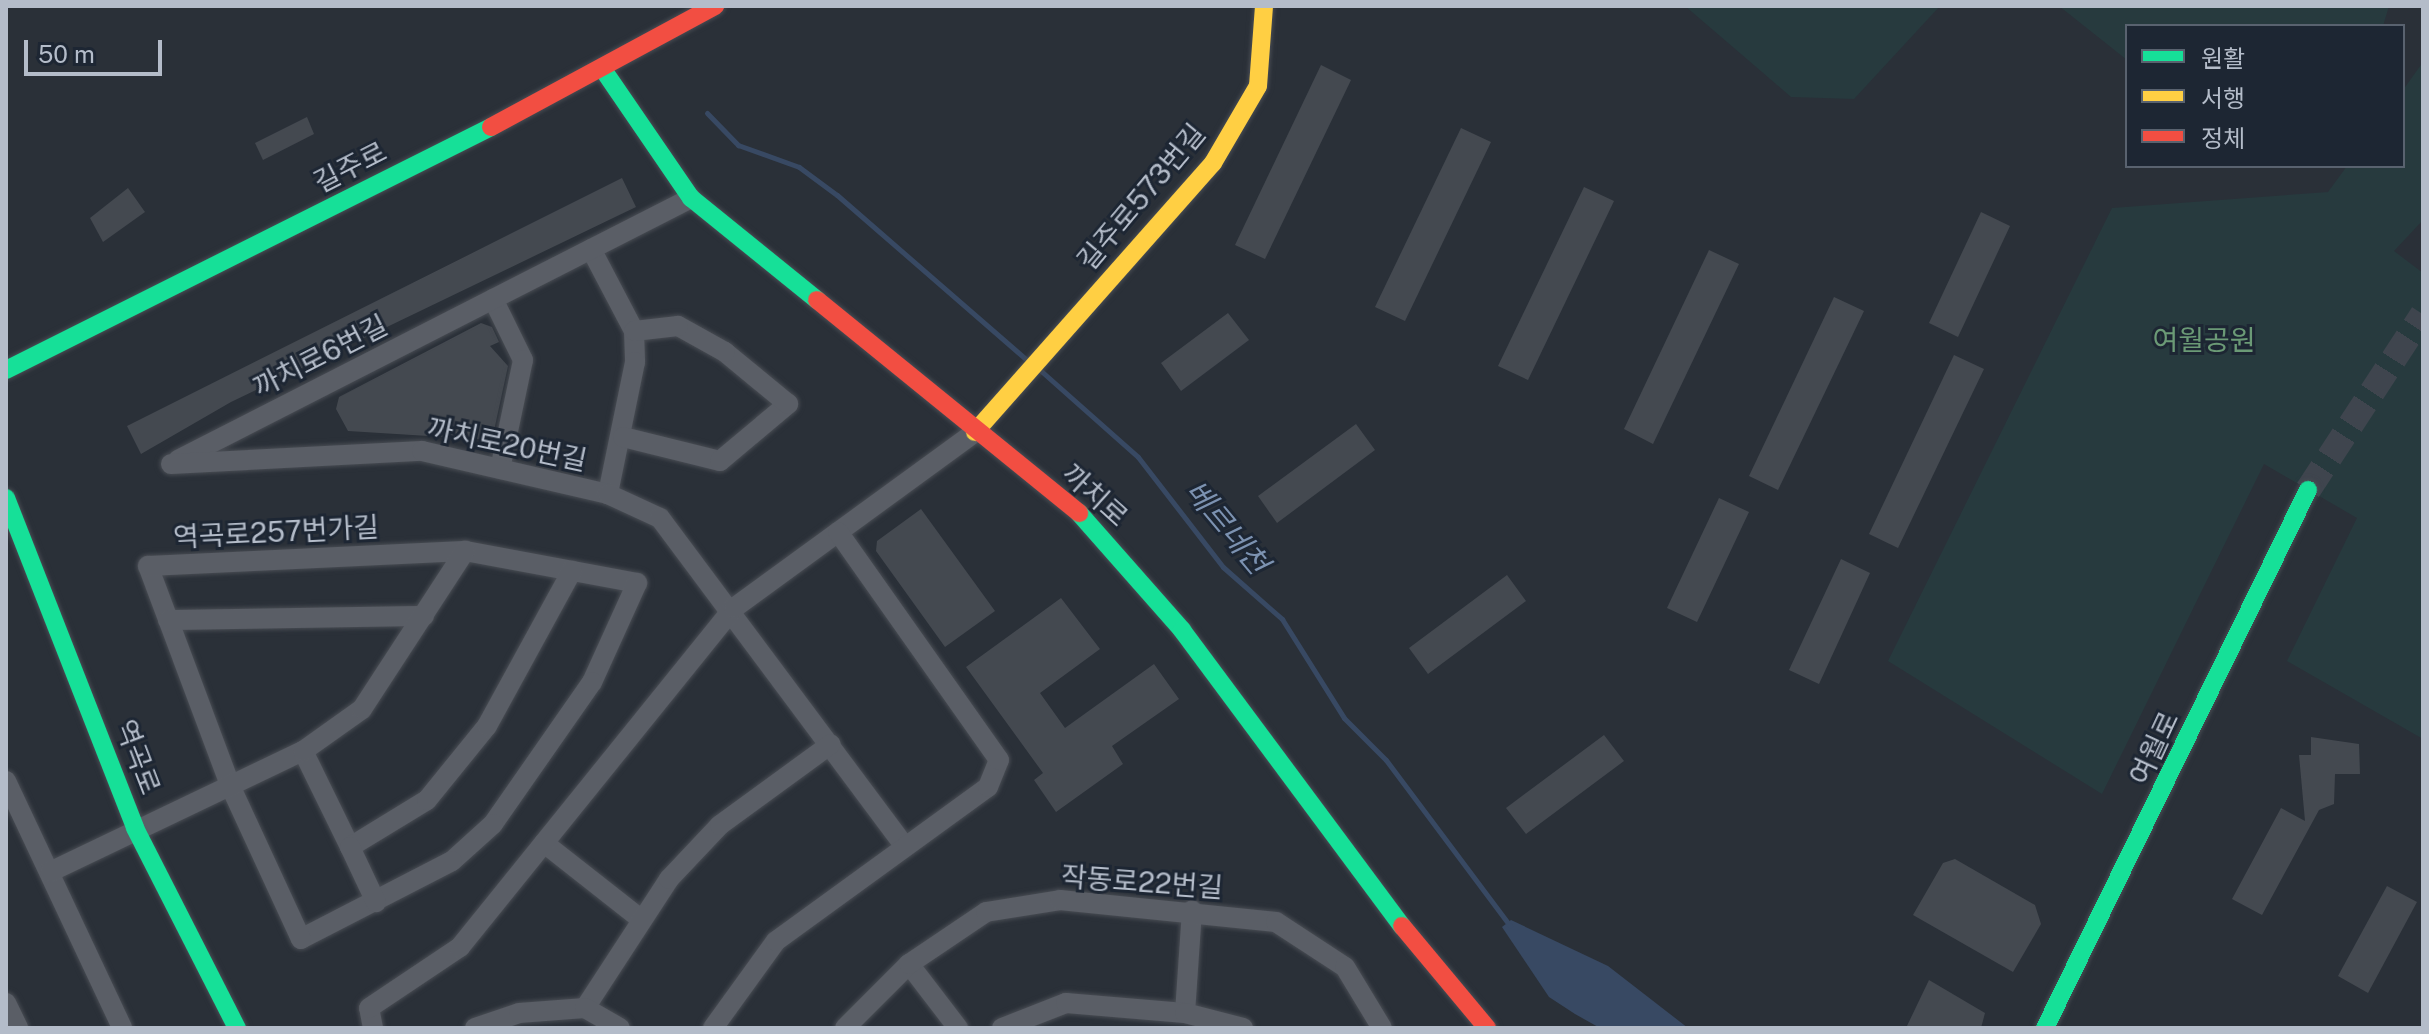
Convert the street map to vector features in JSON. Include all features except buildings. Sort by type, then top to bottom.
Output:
[{"type":"street","name":"길주로","points":[[6,370],[602,68],[715,6]]},
{"type":"street","name":"길주로573번길","points":[[975,432],[1213,163],[1258,86],[1264,6]]},
{"type":"street","name":"까치로","points":[[602,68],[691,198],[975,432],[1091,522],[1182,630],[1444,982],[1487,1028]]},
{"type":"street","name":"까치로6번길","points":[[171,464],[691,198]]},
{"type":"street","points":[[591,249],[634,331],[623,437],[608,494]]},
{"type":"street","points":[[493,299],[523,360],[500,469]]},
{"type":"street","points":[[623,437],[720,461],[788,404],[725,352],[678,326],[634,331]]},
{"type":"street","points":[[373,1028],[369,1008],[460,947],[734,608],[975,432]]},
{"type":"street","name":"까치로20번길","points":[[171,464],[422,451],[608,494],[660,518],[734,608],[905,847]]},
{"type":"street","name":"여월로","points":[[2045,1028],[2308,490]]},
{"type":"street","name":"역곡로","points":[[6,498],[135,828],[237,1028]]},
{"type":"street","points":[[713,1028],[776,941],[988,787],[999,760],[838,532]]},
{"type":"street","points":[[50,872],[135,828],[303,751],[362,709],[465,551]]},
{"type":"street","name":"역곡로257번가길","points":[[465,551],[637,583],[592,682],[493,824],[452,861],[301,939],[230,785],[148,566],[465,551]]},
{"type":"street","points":[[350,847],[427,800],[487,726],[572,571]]},
{"type":"street","points":[[168,620],[424,616]]},
{"type":"street","points":[[585,1008],[638,917],[720,825],[831,744]]},
{"type":"street","points":[[303,751],[376,902]]},
{"type":"street","points":[[6,781],[122,1028]]},
{"type":"street","points":[[544,843],[638,917]]},
{"type":"street","name":"작동로22번길","points":[[845,1028],[909,964],[986,912],[1060,900],[1192,910],[1276,922],[1345,967],[1382,1028]]},
{"type":"street","points":[[1185,1013],[1192,910]]},
{"type":"street","points":[[909,964],[958,1028]]},
{"type":"street","points":[[6,1003],[18,1028]]},
{"type":"street","points":[[1002,1028],[1066,1003],[1185,1013],[1233,1026]]},
{"type":"street","points":[[475,1028],[519,1013],[585,1008],[620,1028]]},
{"type":"green space","points":[[1685,6],[1940,6],[1854,99],[1791,97]]},
{"type":"green space","points":[[2059,6],[2389,6],[2384,24],[2125,24],[2125,58]]},
{"type":"green space","name":"여월공원","points":[[2423,62],[2423,220],[2394,251],[2423,273],[2423,739],[2287,661],[2357,518],[2264,464],[2102,794],[1888,661],[2112,208],[2328,192],[2346,168],[2405,168],[2405,87]]},
{"type":"water","points":[[1511,920],[1608,966],[1688,1028],[1600,1028],[1575,1014],[1549,997],[1502,927]]},
{"type":"waterway","name":"베르네천","points":[[707,113],[738,145],[799,167],[837,195],[1029,362]]},
{"type":"waterway","name":"베르네천","points":[[1040,370],[1138,457],[1223,567],[1282,619],[1344,718],[1386,760],[1510,926]]},
{"type":"tunnel","points":[[2308,490],[2423,314]]},
{"type":"traffic: fast","points":[[602,68],[691,198],[817,300]]},
{"type":"traffic: fast","points":[[6,370],[491,127]]},
{"type":"traffic: fast","points":[[2045,1028],[2308,490]]},
{"type":"traffic: fast","points":[[6,498],[135,828],[237,1028]]},
{"type":"traffic: fast","points":[[1079,513],[1182,630],[1402,926]]},
{"type":"traffic: slow","points":[[975,432],[1213,163],[1258,86],[1264,6]]},
{"type":"traffic: jam","points":[[491,127],[715,6]]},
{"type":"traffic: jam","points":[[817,300],[1079,513]]},
{"type":"traffic: jam","points":[[1402,926],[1487,1028]]}]
